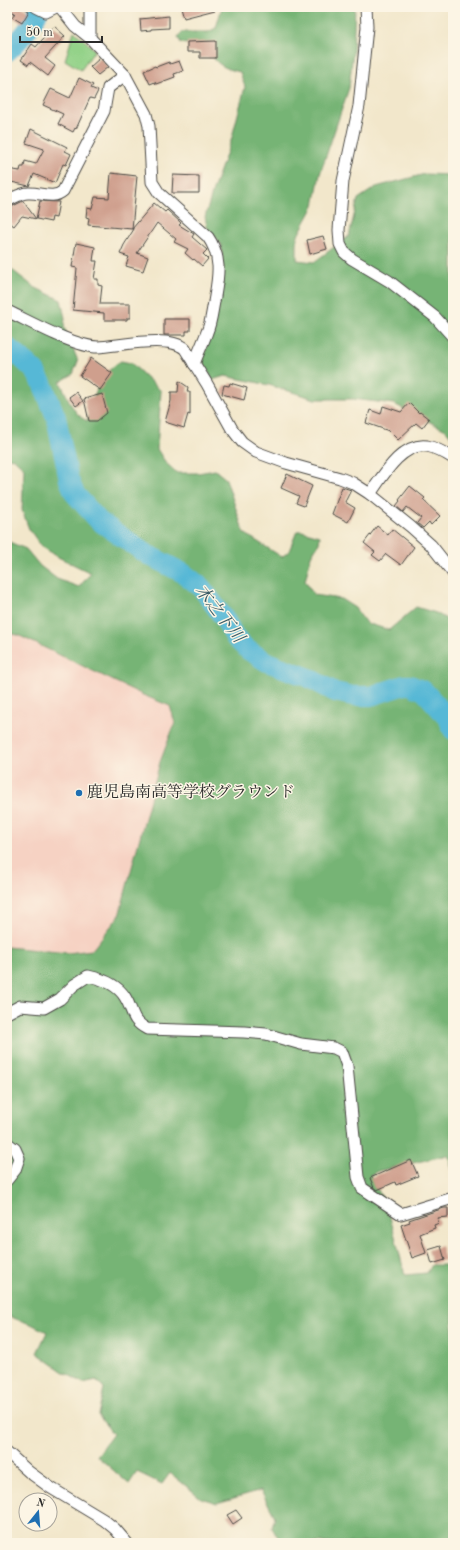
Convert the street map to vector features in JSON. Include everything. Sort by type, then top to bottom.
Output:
[{"type":"street","points":[[41,10],[56,7]]},
{"type":"street","points":[[60,7],[75,26],[90,38],[125,75],[146,114],[149,126],[152,182],[159,193],[208,237],[214,245],[219,270],[212,316],[208,332],[194,364]]},
{"type":"street","points":[[90,7],[90,38]]},
{"type":"street","points":[[366,7],[367,27],[359,106],[343,181],[339,230],[340,244],[344,252],[352,259],[389,281],[435,318],[453,337]]},
{"type":"street","points":[[7,201],[22,193],[29,192],[58,196],[63,192],[104,111],[108,88],[125,75]]},
{"type":"street","points":[[7,311],[73,341],[97,347],[135,342],[181,345],[207,384],[232,429],[242,442],[256,452],[286,463],[340,478],[370,494],[431,545],[453,573]]},
{"type":"street","points":[[370,494],[402,454],[413,448],[426,446],[438,449],[453,458]]},
{"type":"street","points":[[7,1013],[20,1006],[44,1008],[60,1000],[74,985],[88,976],[103,979],[114,985],[125,996],[139,1024],[147,1029],[237,1031],[266,1034],[301,1044],[334,1048],[342,1052],[347,1066],[358,1177],[362,1188],[401,1214],[453,1198]]},
{"type":"street","points":[[7,1143],[15,1150],[19,1158],[15,1170],[7,1180]]},
{"type":"street","points":[[7,1452],[40,1480],[104,1520],[115,1529],[127,1543]]},
{"type":"shaded area","name":"鹿児島南高等学校グラウンド","points":[[7,633],[18,635],[143,695],[170,706],[175,723],[160,762],[119,916],[92,950],[68,953],[7,947]]},
{"type":"green space","points":[[222,7],[355,7],[353,52],[349,88],[320,174],[314,206],[297,237],[297,260],[314,262],[349,236],[358,199],[376,187],[425,174],[453,175],[453,439],[446,430],[394,404],[353,399],[315,399],[269,385],[225,376],[212,380],[203,360],[222,286],[223,266],[221,244],[208,231],[205,217],[231,141],[245,87],[240,72],[223,67],[212,57],[205,47],[181,43],[178,37],[182,32],[208,32],[216,28]]},
{"type":"green space","points":[[74,31],[95,50],[81,70],[65,60]]},
{"type":"green space","points":[[7,266],[34,287],[61,300],[65,318],[64,327],[78,361],[73,374],[60,382],[74,409],[82,418],[87,421],[98,387],[107,372],[121,361],[131,363],[161,391],[157,449],[166,463],[177,473],[198,473],[215,470],[226,479],[244,533],[282,557],[289,551],[297,531],[320,536],[319,543],[311,556],[305,581],[314,595],[341,599],[355,608],[366,623],[389,630],[416,607],[436,613],[453,623],[453,1173],[448,1155],[378,1171],[370,1175],[388,1209],[405,1275],[427,1273],[432,1265],[446,1265],[453,1268],[453,1543],[282,1543],[272,1528],[275,1517],[261,1490],[217,1503],[201,1498],[170,1473],[162,1484],[137,1472],[129,1484],[97,1456],[113,1434],[98,1415],[104,1388],[96,1380],[83,1383],[62,1371],[37,1353],[47,1332],[31,1324],[7,1316],[7,947],[68,953],[92,950],[119,916],[160,762],[175,723],[170,706],[143,695],[18,635],[7,633],[7,541],[26,549],[40,566],[57,579],[79,587],[91,573],[58,557],[41,546],[29,529],[22,510],[24,468],[14,459],[7,458]]},
{"type":"building","points":[[7,7],[22,7],[29,11],[22,23],[12,17],[15,13],[7,9]]},
{"type":"building","points":[[181,7],[214,7],[215,10],[184,18]]},
{"type":"building","points":[[169,16],[169,28],[141,31],[140,19]]},
{"type":"building","points":[[54,26],[65,36],[45,58],[55,66],[48,76],[30,62],[28,65],[21,60],[32,44],[36,47]]},
{"type":"building","points":[[216,41],[216,58],[200,58],[200,52],[187,52],[187,42]]},
{"type":"building","points":[[100,58],[108,67],[98,75],[90,67]]},
{"type":"building","points":[[179,61],[183,71],[174,74],[175,77],[156,84],[155,82],[150,84],[144,71],[169,62],[170,64]]},
{"type":"building","points":[[79,78],[93,85],[91,88],[98,91],[94,99],[90,98],[76,129],[75,128],[73,132],[58,124],[63,114],[43,105],[51,89],[70,98]]},
{"type":"building","points":[[31,129],[67,147],[65,151],[71,154],[66,165],[63,164],[55,183],[34,174],[29,186],[7,181],[7,169],[20,171],[21,167],[24,167],[25,161],[36,164],[44,149],[26,143]]},
{"type":"building","points":[[111,173],[137,176],[132,229],[88,225],[89,218],[86,217],[87,208],[92,209],[95,197],[109,198]]},
{"type":"building","points":[[173,175],[199,176],[199,193],[172,193]]},
{"type":"building","points":[[23,201],[36,219],[22,216],[14,226],[7,221],[7,213],[13,206]]},
{"type":"building","points":[[40,201],[59,202],[56,218],[52,217],[51,222],[36,219]]},
{"type":"building","points":[[154,203],[165,212],[167,210],[181,223],[179,225],[194,234],[192,237],[207,250],[203,254],[208,259],[202,266],[185,253],[188,249],[174,242],[176,239],[157,223],[137,253],[148,257],[143,271],[126,266],[129,257],[120,254],[124,245],[134,229],[132,229]]},
{"type":"building","points":[[323,236],[327,249],[310,254],[307,240]]},
{"type":"building","points":[[76,243],[95,247],[93,261],[97,261],[94,279],[98,279],[98,285],[102,286],[100,304],[130,304],[130,318],[127,318],[127,320],[104,320],[104,313],[73,310],[77,268],[72,267]]},
{"type":"building","points":[[164,319],[190,319],[190,331],[186,331],[186,335],[164,335]]},
{"type":"building","points":[[91,358],[112,373],[100,390],[80,376]]},
{"type":"building","points":[[179,381],[188,387],[187,392],[190,392],[190,415],[188,414],[184,428],[165,422],[171,401],[171,392],[178,392]]},
{"type":"building","points":[[230,383],[247,388],[244,400],[222,394],[224,385],[229,386]]},
{"type":"building","points":[[76,392],[83,401],[76,406],[69,397]]},
{"type":"building","points":[[102,394],[107,413],[97,421],[89,421],[84,399]]},
{"type":"building","points":[[409,403],[419,413],[420,412],[429,419],[422,428],[416,423],[398,440],[389,431],[366,423],[370,410],[381,414],[383,406],[401,412]]},
{"type":"building","points":[[287,474],[312,486],[304,506],[296,503],[299,496],[281,488]]},
{"type":"building","points":[[410,486],[425,498],[423,500],[440,516],[431,525],[429,522],[423,528],[417,523],[421,518],[407,507],[403,512],[396,506]]},
{"type":"building","points":[[342,487],[351,490],[345,502],[355,508],[348,522],[332,514]]},
{"type":"building","points":[[377,526],[388,535],[392,529],[414,547],[401,565],[386,554],[380,561],[372,555],[375,552],[364,543]]},
{"type":"building","points":[[411,1160],[418,1176],[396,1185],[395,1182],[377,1190],[374,1188],[370,1178]]},
{"type":"building","points":[[448,1208],[448,1217],[437,1218],[439,1223],[434,1225],[435,1228],[420,1234],[426,1253],[412,1258],[401,1225],[410,1222],[409,1220]]},
{"type":"building","points":[[441,1246],[445,1260],[432,1264],[428,1250]]},
{"type":"building","points":[[236,1510],[242,1518],[233,1524],[227,1515]]},
{"type":"waterway","name":"木之下川","points":[[7,52],[26,32],[40,7]]},
{"type":"waterway","name":"木之下川","points":[[7,347],[35,371],[42,383],[56,417],[69,480],[75,494],[99,521],[148,555],[183,573],[201,587],[224,618],[236,639],[248,650],[267,662],[307,677],[335,692],[353,696],[371,696],[404,685],[410,685],[424,691],[448,718],[453,730]]},
{"type":"place","name":"鹿児島南高等学校グラウンド","points":[[79,793]]}]
